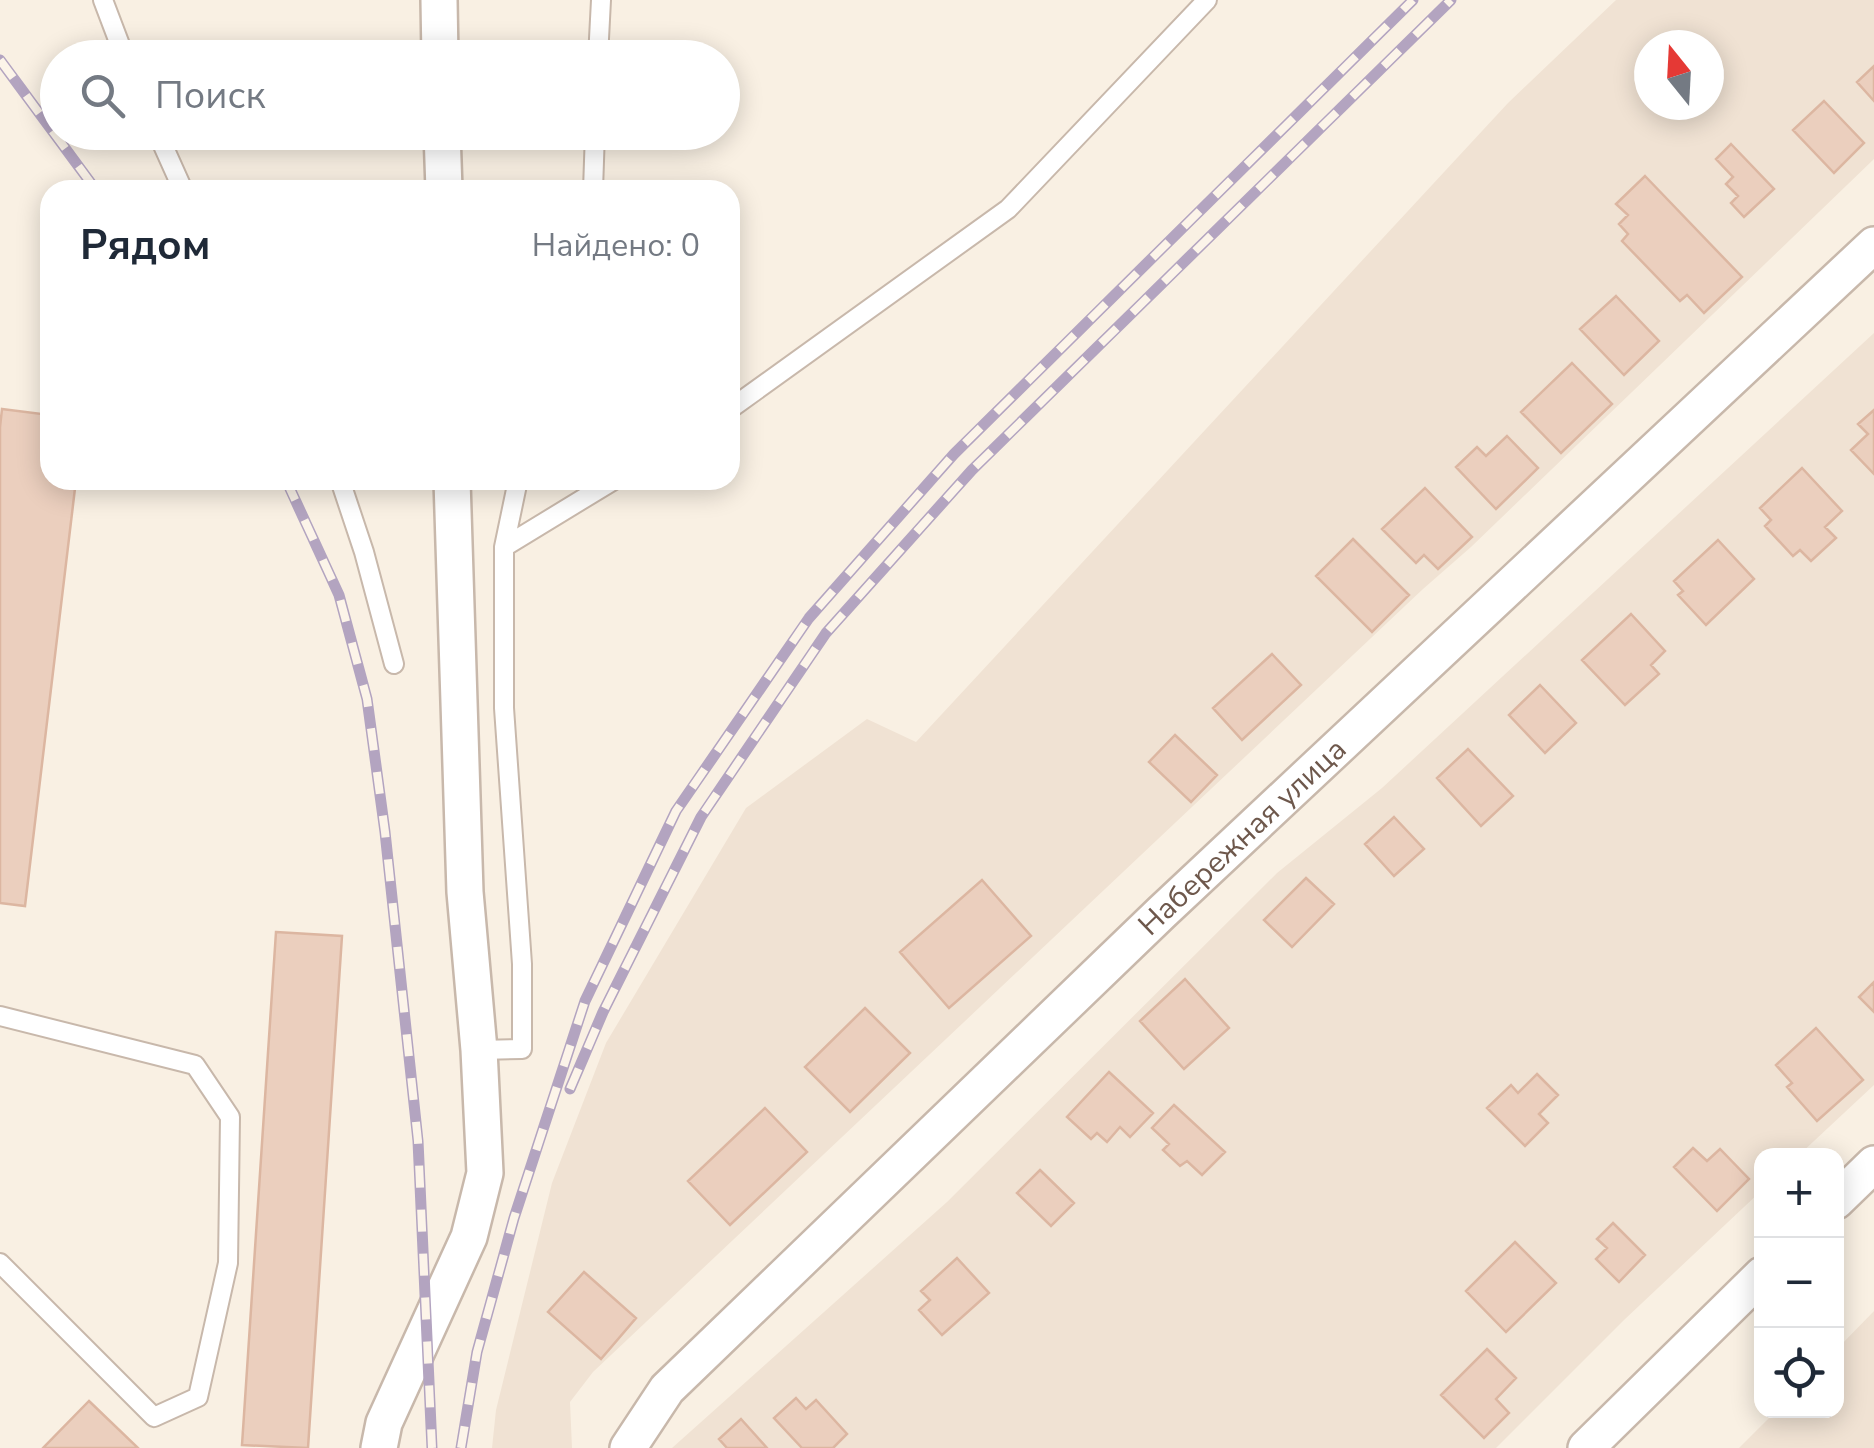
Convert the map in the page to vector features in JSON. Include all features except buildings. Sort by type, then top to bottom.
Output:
[{"type":"street","points":[[439,0],[440,40]]},
{"type":"street","points":[[443,150],[444,180]]},
{"type":"street","name":"Набережная улица","points":[[628,1447],[667,1389],[1161,913],[1874,245]]},
{"type":"street","points":[[379,1448],[384,1424],[470,1237],[485,1173],[480,1050],[465,892],[452,490]]},
{"type":"street","points":[[1844,1193],[1874,1164]]},
{"type":"street","points":[[1586,1448],[1754,1283]]},
{"type":"lane","points":[[103,0],[119,40]]},
{"type":"lane","points":[[599,40],[600,0]]},
{"type":"lane","points":[[740,402],[1008,210],[1206,0]]},
{"type":"lane","points":[[165,150],[179,180]]},
{"type":"lane","points":[[593,180],[594,150]]},
{"type":"lane","points":[[343,490],[394,664]]},
{"type":"lane","points":[[480,1050],[522,1049],[522,964],[504,708],[504,547],[516,490]]},
{"type":"lane","points":[[504,547],[598,490]]},
{"type":"lane","points":[[0,1016],[195,1065],[230,1117],[228,1263],[198,1397],[154,1417],[0,1264]]},
{"type":"shaded area","points":[[1616,0],[1874,0],[1874,159],[1471,547],[593,1372],[570,1402],[572,1448],[492,1448],[496,1410],[552,1183],[606,1043],[746,808],[867,719],[916,742],[1508,103]]},
{"type":"shaded area","points":[[1874,333],[1874,1085],[1806,1148],[1754,1148],[1754,1198],[1496,1448],[672,1448],[947,1202],[1277,873],[1382,788]]},
{"type":"shaded area","points":[[1874,1311],[1874,1448],[1739,1448],[1769,1418],[1844,1418],[1844,1342]]},
{"type":"railway","points":[[461,1448],[477,1352],[514,1218],[585,1001],[676,811],[809,618],[954,454],[1413,0]]},
{"type":"railway","points":[[570,1089],[603,1012],[701,817],[826,633],[972,470],[1451,0]]},
{"type":"railway","points":[[0,60],[40,114]]},
{"type":"railway","points":[[66,150],[89,180]]},
{"type":"railway","points":[[291,490],[339,595],[367,699],[418,1141],[432,1448]]}]
